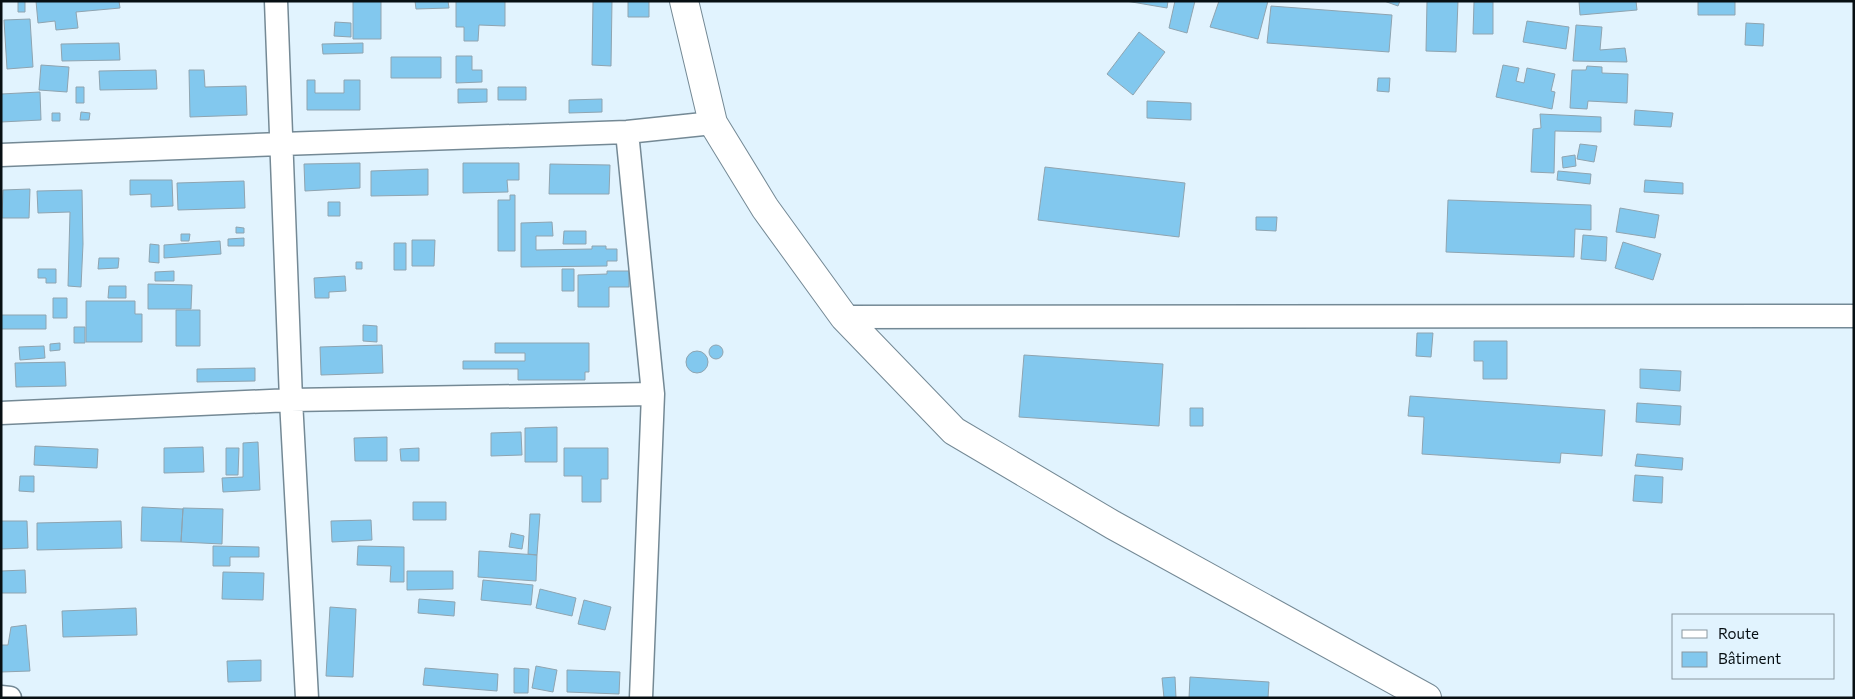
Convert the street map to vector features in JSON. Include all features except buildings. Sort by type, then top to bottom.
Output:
[{"type":"main road","points":[[684,1],[713,123],[765,208],[844,317],[954,431],[1113,525],[1427,698]]},
{"type":"street","points":[[276,1],[291,400],[307,698]]},
{"type":"street","points":[[1,156],[627,132],[713,123]]},
{"type":"street","points":[[627,132],[653,394],[641,698]]},
{"type":"street","points":[[844,317],[1854,316]]},
{"type":"street","points":[[1,413],[291,400],[653,394]]},
{"type":"street","points":[[1,697],[10,698]]}]
